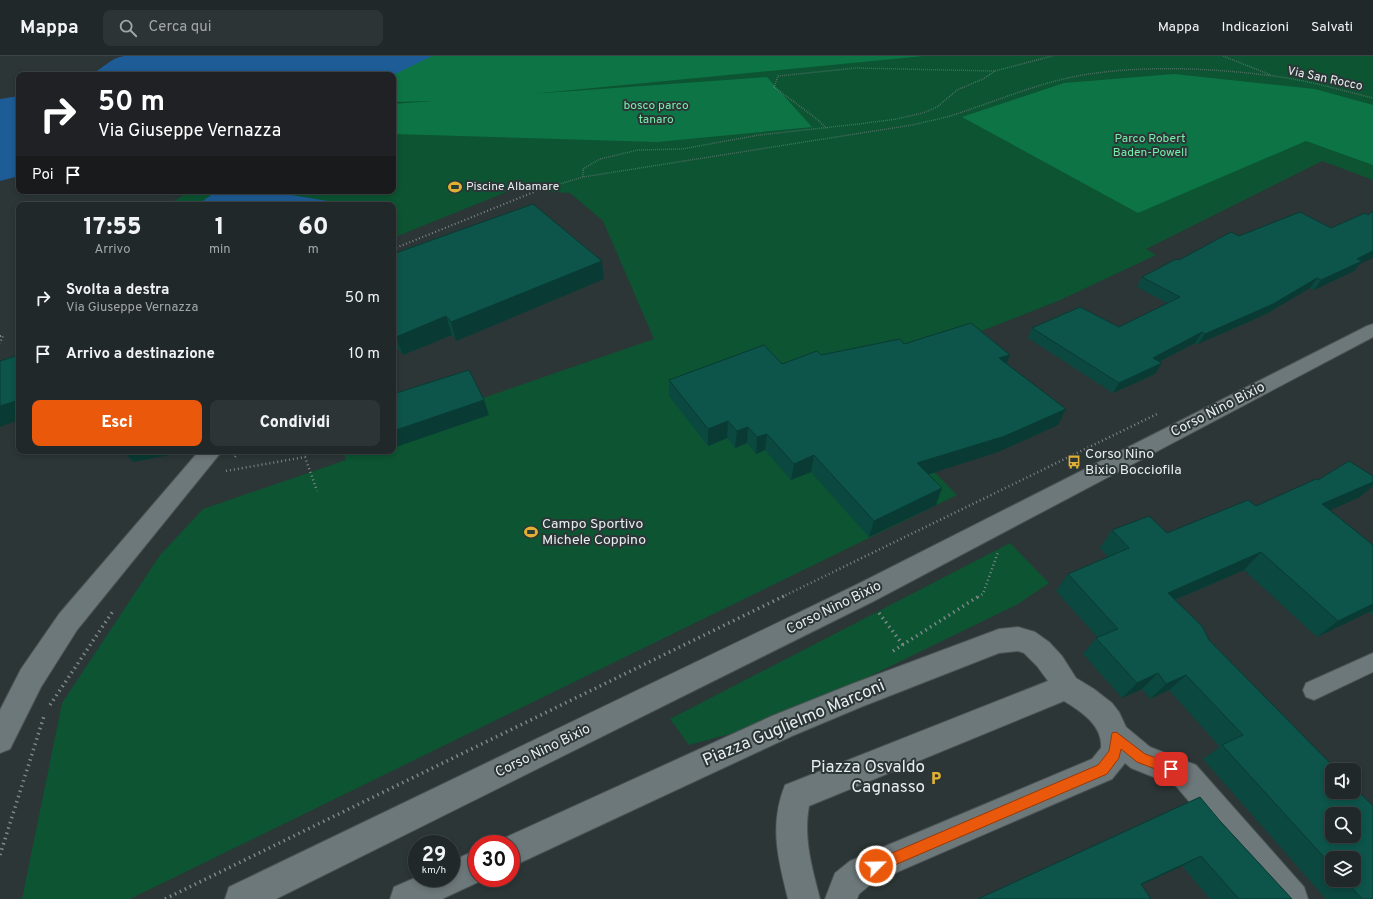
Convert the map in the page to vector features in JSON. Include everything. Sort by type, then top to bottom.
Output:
[{"type":"street","name":"Corso Nino Bixio","points":[[242,899],[288,875],[865,593],[1373,330]]},
{"type":"street","points":[[0,739],[31,678],[68,622],[209,454]]},
{"type":"street","name":"Piazza Guglielmo Marconi","points":[[520,847],[782,726],[852,697],[999,641],[1019,639],[1030,642],[1041,651],[1056,669],[1066,687]]},
{"type":"street","points":[[804,899],[793,856],[792,822],[796,796],[1066,687],[1083,696],[1097,708],[1110,724],[1116,738],[1115,753],[1102,770],[861,872],[844,891]]},
{"type":"street","points":[[1116,738],[1141,758],[1186,775],[1292,899]]},
{"type":"street","points":[[406,899],[468,870]]},
{"type":"street","name":"Corso Nino Bixio","points":[[254,899],[288,875]]},
{"type":"lane","points":[[1314,690],[1373,662]]},
{"type":"path","points":[[826,128],[817,119],[774,87],[778,76],[856,68],[995,71],[1052,56]]},
{"type":"path","points":[[1222,56],[1273,76]]},
{"type":"path","points":[[396,248],[535,191],[583,177],[912,125],[960,113],[1047,83],[1082,75],[1114,71],[1153,69],[1197,70],[1273,76]]},
{"type":"path","points":[[583,177],[583,168],[600,158],[638,150],[682,149],[759,135],[896,119],[923,113],[937,107],[957,90],[983,79],[995,71]]},
{"type":"path","name":"Via San Rocco","points":[[1273,76],[1322,85],[1373,98]]},
{"type":"path","points":[[0,336],[3,336],[0,343]]},
{"type":"path","points":[[165,899],[1158,413]]},
{"type":"path","points":[[232,461],[237,454]]},
{"type":"path","points":[[225,471],[305,457],[317,491]]},
{"type":"path","points":[[220,476],[229,466]]},
{"type":"path","points":[[891,653],[983,594],[999,552],[981,533]]},
{"type":"path","points":[[865,593],[903,645]]},
{"type":"path","points":[[0,855],[46,712],[116,607]]},
{"type":"green space","name":"Campo Sportivo Michele Coppino","points":[[430,56],[1373,56],[1373,180],[1322,161],[1146,249],[1156,255],[1058,301],[966,337],[830,365],[957,495],[130,899],[22,899],[62,703],[160,555],[203,509],[346,460],[344,454],[396,454],[396,411],[480,399],[654,339],[603,221],[570,193],[535,191],[526,184],[396,237],[396,202],[173,202],[185,194],[396,194],[396,73]]},
{"type":"green space","name":"bosco parco tanaro","points":[[430,56],[924,56],[531,94],[767,77],[812,127],[657,142],[396,134],[396,104],[433,101],[396,102],[396,72],[393,72]]},
{"type":"green space","name":"Parco Robert Baden-Powell","points":[[1174,74],[1315,89],[1373,105],[1373,165],[1306,141],[1138,213],[962,117],[1064,83]]},
{"type":"green space","points":[[1010,543],[1049,583],[1018,604],[778,721],[689,745],[670,719]]},
{"type":"water","points":[[432,56],[396,74],[396,72],[94,72],[119,57]]},
{"type":"water","points":[[16,96],[16,177],[0,181],[0,99]]},
{"type":"water","points":[[213,194],[285,194],[334,202],[201,202]]},
{"type":"building","points":[[533,204],[602,261],[451,322],[446,316],[396,337],[396,253]]},
{"type":"building","points":[[1373,211],[1373,251],[1357,259],[1362,261],[1321,280],[1317,278],[1273,304],[1205,334],[1202,332],[1153,358],[1162,363],[1119,383],[1032,328],[1080,307],[1119,327],[1180,297],[1142,277],[1176,259],[1179,260],[1231,232],[1239,236],[1300,212],[1331,228],[1365,213],[1368,215]]},
{"type":"building","points":[[971,323],[1010,355],[999,358],[1066,409],[1005,436],[917,463],[942,488],[874,521],[814,455],[794,464],[767,434],[757,437],[748,427],[737,431],[728,421],[708,429],[669,380],[764,345],[782,364],[817,351],[821,355],[900,339],[904,344]]},
{"type":"building","points":[[16,356],[16,401],[0,406],[0,361]]},
{"type":"building","points":[[469,370],[484,400],[396,430],[396,393]]},
{"type":"building","points":[[1349,461],[1373,476],[1373,482],[1322,504],[1373,545],[1373,604],[1338,621],[1261,552],[1168,593],[1202,626],[1209,640],[1330,763],[1325,763],[1325,799],[1361,799],[1361,794],[1373,806],[1373,899],[1362,899],[1351,887],[1361,887],[1361,851],[1325,851],[1325,858],[1222,745],[1243,735],[1186,675],[1166,684],[1158,673],[1137,683],[1096,638],[1118,629],[1068,574],[1129,548],[1112,530],[1149,516],[1167,533],[1248,500],[1256,506],[1316,479],[1318,480]]},
{"type":"building","points":[[1200,797],[1220,821],[1292,899],[1239,899],[1201,856],[1141,884],[1151,899],[978,899]]},
{"type":"place","name":"Piscine Albamare","points":[[455,187]]},
{"type":"place","name":"Corso Nino Bixio Bocciofila","points":[[1074,462]]},
{"type":"place","name":"Campo Sportivo Michele Coppino","points":[[531,532]]},
{"type":"place","name":"Piazza Osvaldo Cagnasso","points":[[936,778]]},
{"type":"route","points":[[876,866],[1102,770],[1115,753],[1116,738],[1141,758],[1171,769]]}]
